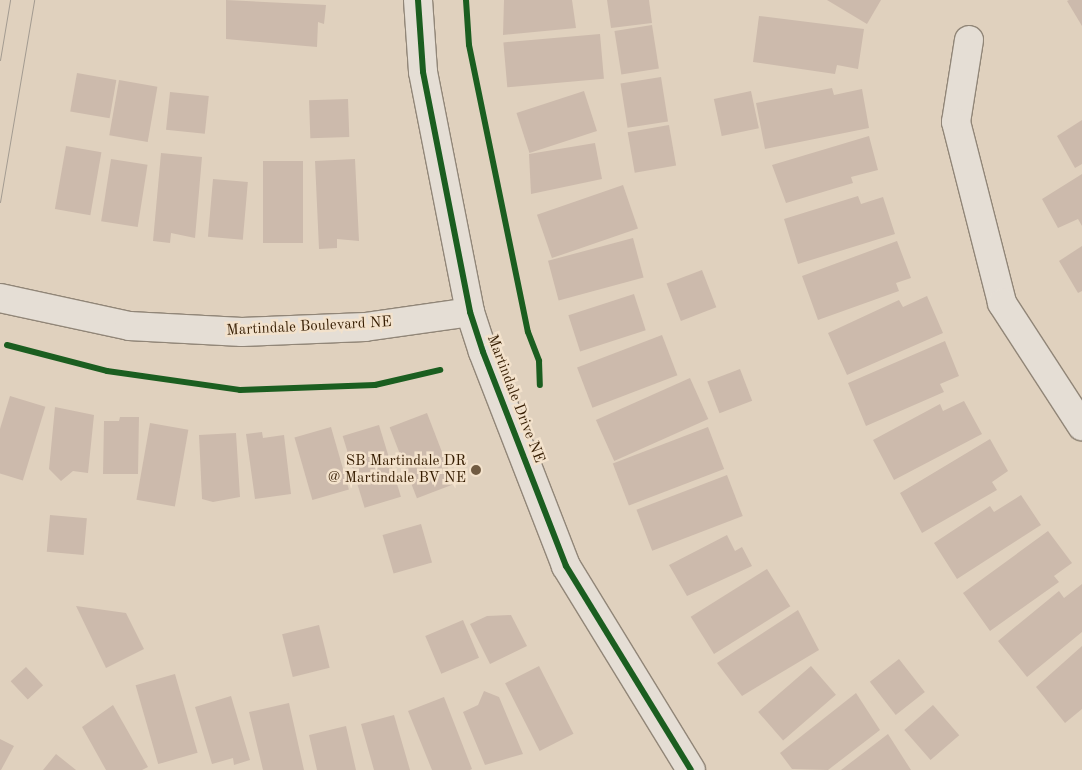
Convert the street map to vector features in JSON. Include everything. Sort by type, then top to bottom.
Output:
[{"type":"street","name":"Martindale Drive NE","points":[[418,0],[423,72],[470,312],[566,566],[691,770]]},
{"type":"street","points":[[969,40],[956,122],[1002,302],[1082,426]]},
{"type":"street","name":"Martindale Boulevard NE","points":[[0,298],[129,326],[242,332],[366,327],[470,312]]},
{"type":"building","points":[[226,0],[326,5],[324,24],[318,22],[317,47],[226,39]]},
{"type":"building","points":[[504,0],[572,0],[576,28],[503,35]]},
{"type":"building","points":[[607,0],[649,0],[652,23],[611,28]]},
{"type":"building","points":[[827,0],[881,0],[867,24]]},
{"type":"building","points":[[1082,0],[1082,26],[1067,1]]},
{"type":"building","points":[[759,16],[864,29],[858,69],[837,65],[835,74],[753,62]]},
{"type":"building","points":[[652,25],[659,68],[621,74],[614,31]]},
{"type":"building","points":[[600,34],[604,79],[507,87],[503,42]]},
{"type":"building","points":[[77,73],[116,80],[110,118],[70,111]]},
{"type":"building","points":[[661,77],[668,121],[628,128],[621,83]]},
{"type":"building","points":[[119,80],[157,87],[148,142],[109,135]]},
{"type":"building","points":[[832,88],[834,95],[862,89],[869,128],[765,149],[756,103]]},
{"type":"building","points":[[584,91],[597,131],[529,153],[516,113]]},
{"type":"building","points":[[751,91],[759,128],[722,136],[714,99]]},
{"type":"building","points":[[170,92],[209,96],[205,134],[166,130]]},
{"type":"building","points":[[348,99],[349,137],[310,138],[309,100]]},
{"type":"building","points":[[1082,120],[1082,164],[1075,168],[1057,136]]},
{"type":"building","points":[[669,125],[676,165],[635,173],[628,132]]},
{"type":"building","points":[[869,136],[878,170],[851,177],[853,183],[786,203],[772,165]]},
{"type":"building","points":[[595,143],[602,179],[531,194],[529,154]]},
{"type":"building","points":[[66,146],[101,152],[90,215],[55,209]]},
{"type":"building","points":[[161,153],[202,157],[195,238],[171,233],[170,243],[153,241]]},
{"type":"building","points":[[111,159],[148,165],[138,227],[101,221]]},
{"type":"building","points":[[355,159],[359,241],[337,239],[337,248],[319,249],[315,161]]},
{"type":"building","points":[[263,161],[303,161],[303,243],[263,243]]},
{"type":"building","points":[[1082,174],[1082,226],[1078,219],[1058,228],[1042,199]]},
{"type":"building","points":[[213,179],[248,182],[243,240],[208,237]]},
{"type":"building","points":[[623,185],[638,228],[552,258],[537,215]]},
{"type":"building","points":[[858,196],[861,204],[883,197],[895,234],[798,264],[784,219]]},
{"type":"building","points":[[633,238],[644,278],[559,300],[548,261]]},
{"type":"building","points":[[897,241],[911,278],[896,283],[899,291],[818,320],[802,276]]},
{"type":"building","points":[[1082,246],[1082,291],[1078,293],[1059,261]]},
{"type":"building","points":[[702,270],[716,307],[681,321],[667,284]]},
{"type":"building","points":[[634,294],[646,330],[580,351],[568,315]]},
{"type":"building","points":[[927,296],[943,333],[847,375],[828,333],[899,300],[903,307]]},
{"type":"building","points":[[662,335],[677,375],[592,408],[577,368]]},
{"type":"building","points":[[945,341],[959,376],[940,384],[944,392],[866,426],[848,383]]},
{"type":"building","points":[[740,369],[752,401],[720,413],[707,382]]},
{"type":"building","points":[[690,378],[708,419],[614,461],[596,420]]},
{"type":"building","points":[[10,396],[45,407],[23,480],[0,473],[0,429]]},
{"type":"building","points":[[964,401],[982,434],[894,480],[873,440],[940,404],[943,411]]},
{"type":"building","points":[[55,407],[94,415],[88,473],[73,471],[61,481],[49,469]]},
{"type":"building","points":[[427,413],[454,484],[417,498],[390,427]]},
{"type":"building","points":[[120,417],[139,417],[138,474],[103,474],[104,421],[119,421]]},
{"type":"building","points":[[150,423],[188,430],[175,507],[136,500]]},
{"type":"building","points":[[379,425],[401,497],[365,508],[343,436]]},
{"type":"building","points":[[331,427],[349,489],[312,500],[294,437]]},
{"type":"building","points":[[708,427],[724,469],[629,506],[613,464]]},
{"type":"building","points":[[262,432],[263,438],[284,435],[291,494],[255,499],[246,434]]},
{"type":"building","points":[[236,433],[240,497],[213,502],[202,499],[199,435]]},
{"type":"building","points":[[990,439],[1008,471],[992,482],[997,490],[922,533],[900,493]]},
{"type":"building","points":[[727,475],[743,516],[652,551],[636,510]]},
{"type":"building","points":[[1021,495],[1041,525],[957,579],[934,543],[990,506],[994,512]]},
{"type":"building","points":[[50,515],[87,518],[84,555],[47,552]]},
{"type":"building","points":[[421,524],[432,562],[394,573],[383,535]]},
{"type":"building","points":[[1048,531],[1072,563],[1054,576],[1059,582],[990,631],[963,593]]},
{"type":"building","points":[[727,535],[735,551],[742,547],[752,566],[687,596],[669,565]]},
{"type":"building","points":[[767,569],[790,606],[714,654],[691,617]]},
{"type":"building","points":[[1082,584],[1082,632],[1027,677],[998,641],[1059,591],[1064,598]]},
{"type":"building","points":[[76,606],[126,613],[144,649],[106,668]]},
{"type":"building","points":[[798,610],[819,650],[742,696],[717,663]]},
{"type":"building","points":[[511,615],[527,646],[490,664],[470,624],[487,616]]},
{"type":"building","points":[[463,620],[479,658],[441,674],[425,636]]},
{"type":"building","points":[[319,625],[330,668],[293,677],[282,634]]},
{"type":"building","points":[[1082,646],[1082,709],[1065,723],[1036,687]]},
{"type":"building","points":[[899,659],[925,692],[896,715],[870,682]]},
{"type":"building","points":[[539,666],[574,734],[540,751],[505,683]]},
{"type":"building","points":[[811,666],[836,695],[783,741],[758,712]]},
{"type":"building","points":[[26,667],[43,685],[28,700],[11,681]]},
{"type":"building","points":[[175,674],[198,753],[158,764],[136,685]]},
{"type":"building","points":[[484,691],[499,697],[523,754],[485,765],[463,712],[478,705]]},
{"type":"building","points":[[856,693],[880,730],[828,770],[792,769],[780,753]]},
{"type":"building","points":[[231,696],[250,760],[234,765],[233,758],[212,764],[195,707]]},
{"type":"building","points":[[444,697],[472,769],[470,770],[432,770],[408,711]]},
{"type":"building","points":[[289,703],[304,770],[263,770],[249,712]]},
{"type":"building","points":[[113,705],[148,767],[142,770],[106,770],[82,727]]},
{"type":"building","points":[[933,705],[959,735],[931,760],[904,730]]},
{"type":"building","points":[[394,715],[410,770],[374,770],[361,724]]},
{"type":"building","points":[[346,726],[356,770],[317,770],[309,735]]},
{"type":"building","points":[[888,734],[911,770],[841,770]]},
{"type":"building","points":[[0,739],[14,746],[1,770],[0,770]]},
{"type":"building","points":[[56,754],[76,770],[43,770]]},
{"type":"tram line","points":[[0,60],[10,0]]},
{"type":"tram line","points":[[0,202],[34,0]]},
{"type":"cycle path","points":[[418,0],[423,72],[470,312],[483,352],[566,566],[691,770]]},
{"type":"cycle path","points":[[466,0],[469,45],[528,332],[539,361],[540,385]]},
{"type":"cycle path","points":[[7,345],[107,371],[240,390],[375,385],[440,370]]},
{"type":"place","name":"SB Martindale DR @ Martindale BV NE","points":[[476,470]]}]
